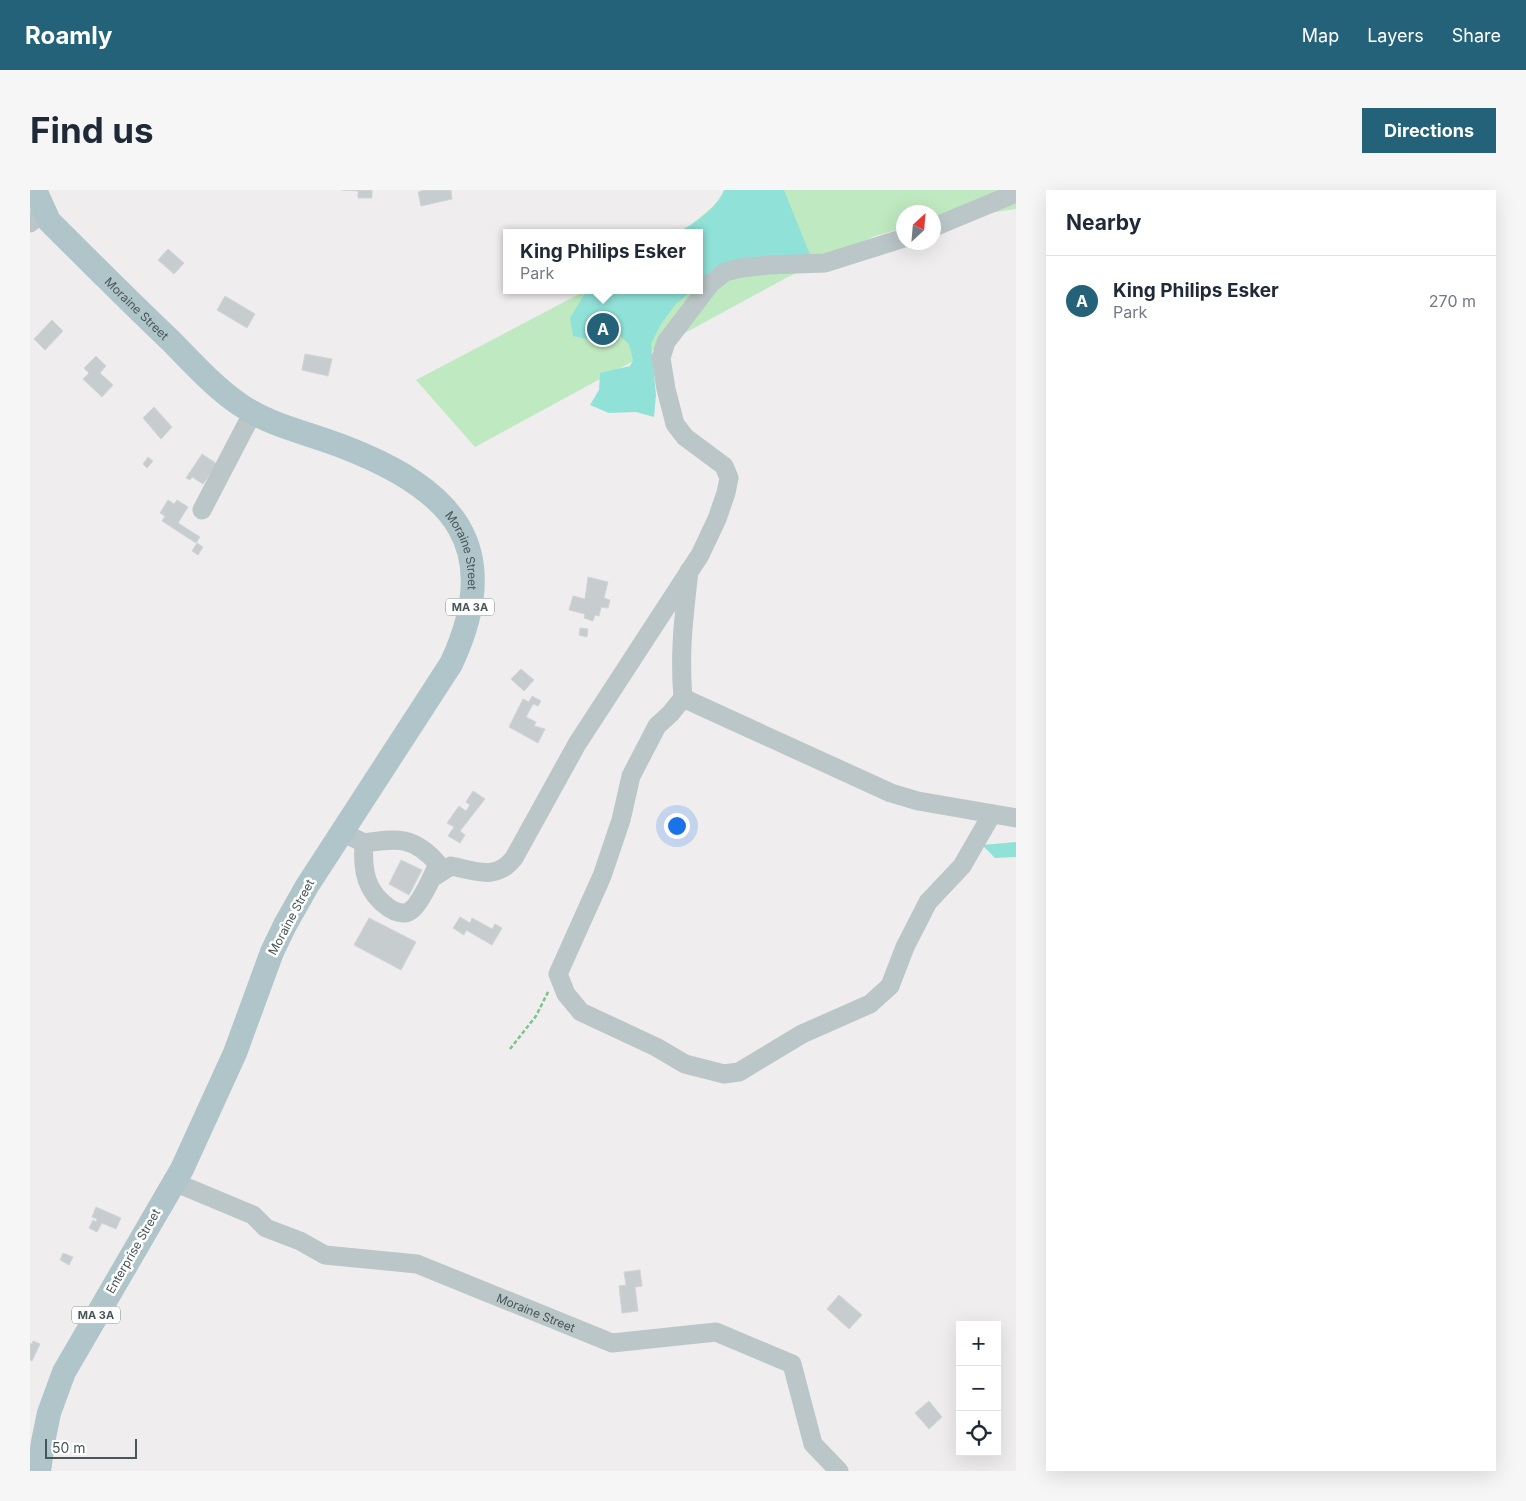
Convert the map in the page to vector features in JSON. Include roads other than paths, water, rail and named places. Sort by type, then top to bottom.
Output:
[{"type":"main road","name":"Moraine Street","points":[[35,190],[37,217],[49,221],[204,374],[238,403],[252,412],[382,463],[418,483],[432,494],[457,522],[469,551],[472,567],[472,598],[460,644],[436,689],[307,886],[272,952],[235,1053],[177,1177]]},
{"type":"main road","name":"Enterprise Street","points":[[40,1471],[42,1442],[64,1372],[177,1177]]},
{"type":"street","points":[[941,224],[1016,193]]},
{"type":"street","points":[[703,293],[725,272],[768,265],[825,263],[896,241]]},
{"type":"street","points":[[432,878],[451,866],[492,874],[506,868],[514,858],[577,744],[700,555],[718,519],[729,478],[724,466],[685,437],[675,424],[661,358],[666,342],[702,294]]},
{"type":"street","points":[[202,510],[252,412]]},
{"type":"street","points":[[689,571],[681,631],[680,661],[683,698],[657,726],[631,776],[621,820],[602,876],[558,974],[566,994],[581,1012],[685,1064],[724,1074],[739,1072],[802,1034],[870,1004],[890,986],[905,947],[928,902],[962,866],[992,814]]},
{"type":"street","points":[[683,698],[891,793],[918,802],[1016,818]]},
{"type":"street","points":[[342,832],[364,844],[392,839],[412,842],[429,854],[438,864],[432,878],[412,910],[405,913],[393,911],[376,899],[364,870],[364,844]]},
{"type":"street","name":"Moraine Street","points":[[177,1177],[253,1215],[266,1228],[300,1241],[325,1255],[417,1264],[612,1344],[716,1332],[792,1364],[812,1444],[839,1471]]},
{"type":"water","points":[[724,190],[784,190],[811,257],[703,283],[703,229],[683,229],[703,216],[721,197]]},
{"type":"water","points":[[585,294],[687,294],[675,305],[661,324],[651,344],[656,395],[654,417],[636,412],[609,413],[590,405],[599,390],[600,373],[630,366],[633,360],[629,344],[619,335],[586,339],[573,336],[570,318]]},
{"type":"water","points":[[1016,842],[1016,857],[995,858],[982,845]]},
{"type":"place","name":"King Philips Esker","points":[[603,329]]}]
